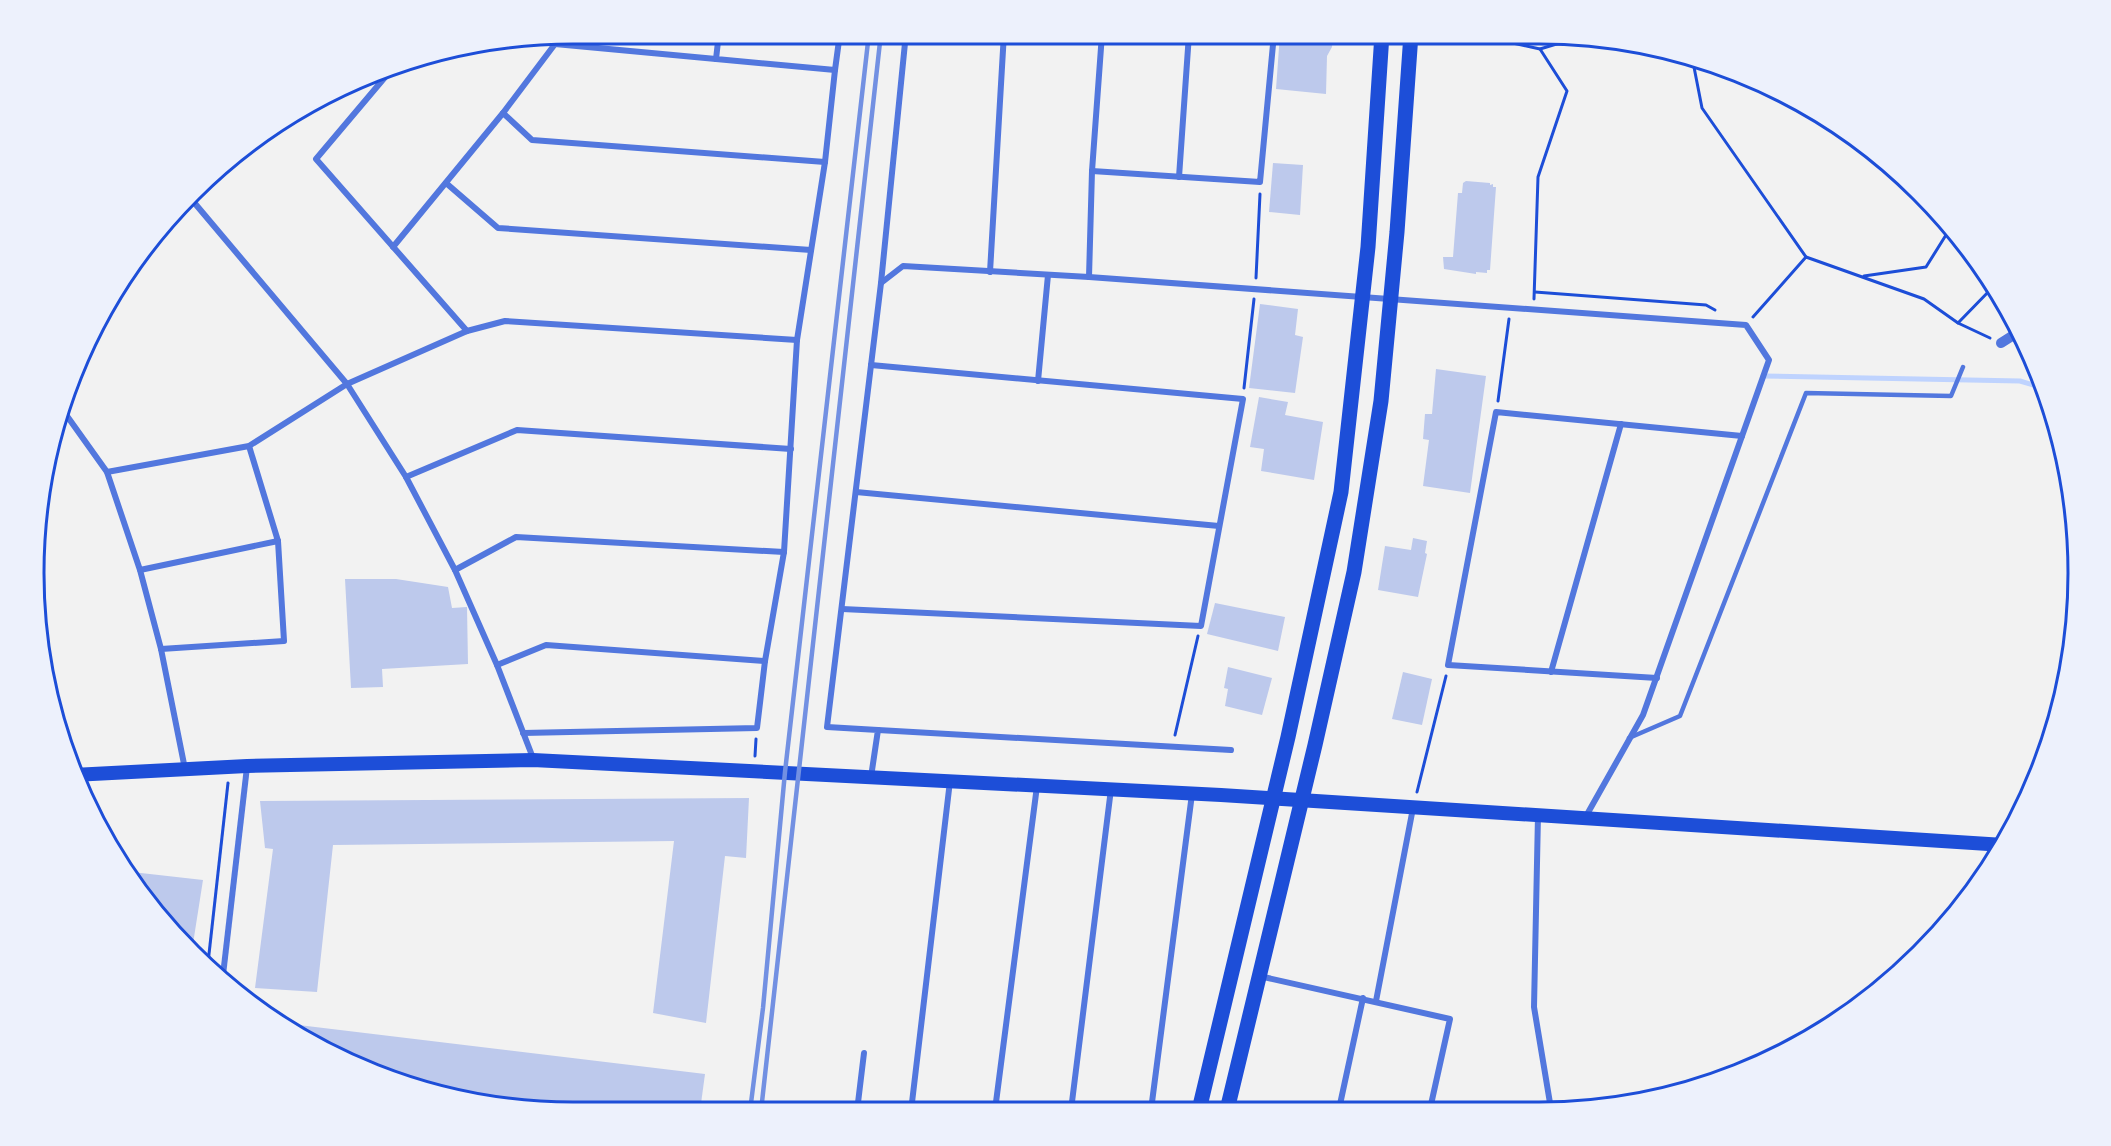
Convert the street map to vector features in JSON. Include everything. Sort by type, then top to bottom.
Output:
[{"type":"highway","points":[[1201,1102],[1274,798],[1341,492],[1368,247],[1381,44]]},
{"type":"highway","points":[[1229,1102],[1354,572],[1381,401],[1410,44]]},
{"type":"main road","points":[[83,774],[247,766],[533,760],[1274,798],[1993,844]]},
{"type":"street","points":[[559,44],[835,70]]},
{"type":"street","points":[[716,59],[718,44]]},
{"type":"street","points":[[523,733],[757,728],[765,662],[784,552],[797,340],[825,162],[839,44]]},
{"type":"street","points":[[905,44],[881,283],[827,727],[1231,750]]},
{"type":"street","points":[[990,272],[1003,44]]},
{"type":"street","points":[[1089,277],[1092,171],[1101,44]]},
{"type":"street","points":[[1179,177],[1188,44]]},
{"type":"street","points":[[1092,171],[1260,182],[1273,44]]},
{"type":"street","points":[[393,247],[503,113],[555,45]]},
{"type":"street","points":[[383,79],[316,159],[467,331]]},
{"type":"street","points":[[503,113],[532,140],[825,162]]},
{"type":"street","points":[[446,183],[498,228],[812,250]]},
{"type":"street","points":[[194,204],[347,384],[406,477],[455,570],[497,665],[533,760]]},
{"type":"street","points":[[881,283],[903,266],[1089,277],[1746,325],[1769,360],[1643,715],[1584,819]]},
{"type":"street","points":[[1038,381],[1048,275]]},
{"type":"street","points":[[107,472],[249,446],[347,384],[467,331],[505,321],[797,340]]},
{"type":"street","points":[[2001,343],[2011,336]]},
{"type":"street","points":[[842,609],[1201,626],[1243,399],[871,365]]},
{"type":"street","points":[[1657,678],[1448,665],[1496,412],[1742,436]]},
{"type":"street","points":[[68,417],[107,472],[140,570],[161,649],[185,769]]},
{"type":"street","points":[[1551,672],[1621,424]]},
{"type":"street","points":[[406,477],[517,430],[791,449]]},
{"type":"street","points":[[161,649],[284,641],[279,541],[249,446]]},
{"type":"street","points":[[856,492],[1220,526]]},
{"type":"street","points":[[455,570],[516,537],[784,552]]},
{"type":"street","points":[[140,570],[279,541]]},
{"type":"street","points":[[497,665],[546,645],[765,662]]},
{"type":"street","points":[[871,777],[878,730]]},
{"type":"street","points":[[224,971],[247,766]]},
{"type":"street","points":[[912,1102],[951,781]]},
{"type":"street","points":[[996,1102],[1037,785]]},
{"type":"street","points":[[1072,1102],[1111,789]]},
{"type":"street","points":[[1152,1102],[1192,794]]},
{"type":"street","points":[[1376,1001],[1413,808]]},
{"type":"street","points":[[1538,815],[1534,1007],[1550,1102]]},
{"type":"street","points":[[1258,976],[1450,1019],[1432,1102]]},
{"type":"street","points":[[1341,1102],[1363,998]]},
{"type":"street","points":[[858,1102],[864,1053]]},
{"type":"lane","points":[[1629,738],[1680,716],[1806,393],[1951,396],[1963,367]]},
{"type":"path","points":[[1517,44],[1540,49],[1555,44]]},
{"type":"path","points":[[1533,309],[1538,177],[1567,91],[1540,49]]},
{"type":"path","points":[[1694,68],[1702,108],[1806,257],[1924,299],[1958,323],[2001,343]]},
{"type":"path","points":[[1243,399],[1255,290],[1260,182]]},
{"type":"path","points":[[1861,277],[1926,267],[1946,236]]},
{"type":"path","points":[[1746,325],[1806,257]]},
{"type":"path","points":[[1534,292],[1706,305],[1716,310]]},
{"type":"path","points":[[1958,323],[1987,293]]},
{"type":"path","points":[[1496,412],[1510,307]]},
{"type":"path","points":[[1172,746],[1201,626]]},
{"type":"path","points":[[1413,808],[1448,665]]},
{"type":"path","points":[[754,771],[757,728]]},
{"type":"path","points":[[209,956],[230,767]]},
{"type":"building","points":[[1279,44],[1332,44],[1327,56],[1326,94],[1276,89]]},
{"type":"building","points":[[1273,163],[1303,165],[1300,215],[1269,212]]},
{"type":"building","points":[[1466,181],[1490,183],[1496,187],[1490,270],[1487,270],[1487,273],[1476,272],[1476,274],[1444,269],[1443,257],[1453,257],[1458,193],[1462,193],[1463,183]]},
{"type":"building","points":[[1260,304],[1298,309],[1295,335],[1303,337],[1295,393],[1249,388]]},
{"type":"building","points":[[1436,369],[1486,376],[1470,493],[1423,486],[1429,440],[1423,439],[1425,414],[1432,414]]},
{"type":"building","points":[[1259,397],[1288,402],[1285,415],[1323,422],[1314,480],[1261,471],[1264,449],[1250,447]]},
{"type":"building","points":[[1413,538],[1427,541],[1425,553],[1427,554],[1418,597],[1378,590],[1385,546],[1411,550]]},
{"type":"building","points":[[345,579],[396,579],[448,587],[452,608],[467,607],[468,664],[382,669],[383,687],[351,688]]},
{"type":"building","points":[[1215,603],[1285,617],[1278,651],[1207,634]]},
{"type":"building","points":[[1228,667],[1272,678],[1262,715],[1225,706],[1228,689],[1224,688]]},
{"type":"building","points":[[1403,672],[1432,679],[1422,725],[1392,719]]},
{"type":"building","points":[[749,798],[746,858],[725,856],[706,1023],[653,1013],[674,841],[333,845],[317,992],[255,988],[273,849],[265,848],[260,801]]},
{"type":"building","points":[[137,873],[203,880],[193,941],[175,922]]},
{"type":"building","points":[[297,1025],[705,1074],[701,1102],[573,1102],[504,1098],[436,1084],[403,1074],[339,1048]]},
{"type":"waterway","points":[[1763,376],[2020,381],[2032,385]]},
{"type":"railway","points":[[751,1102],[763,1008],[785,772],[868,44]]},
{"type":"railway","points":[[762,1102],[880,44]]}]
